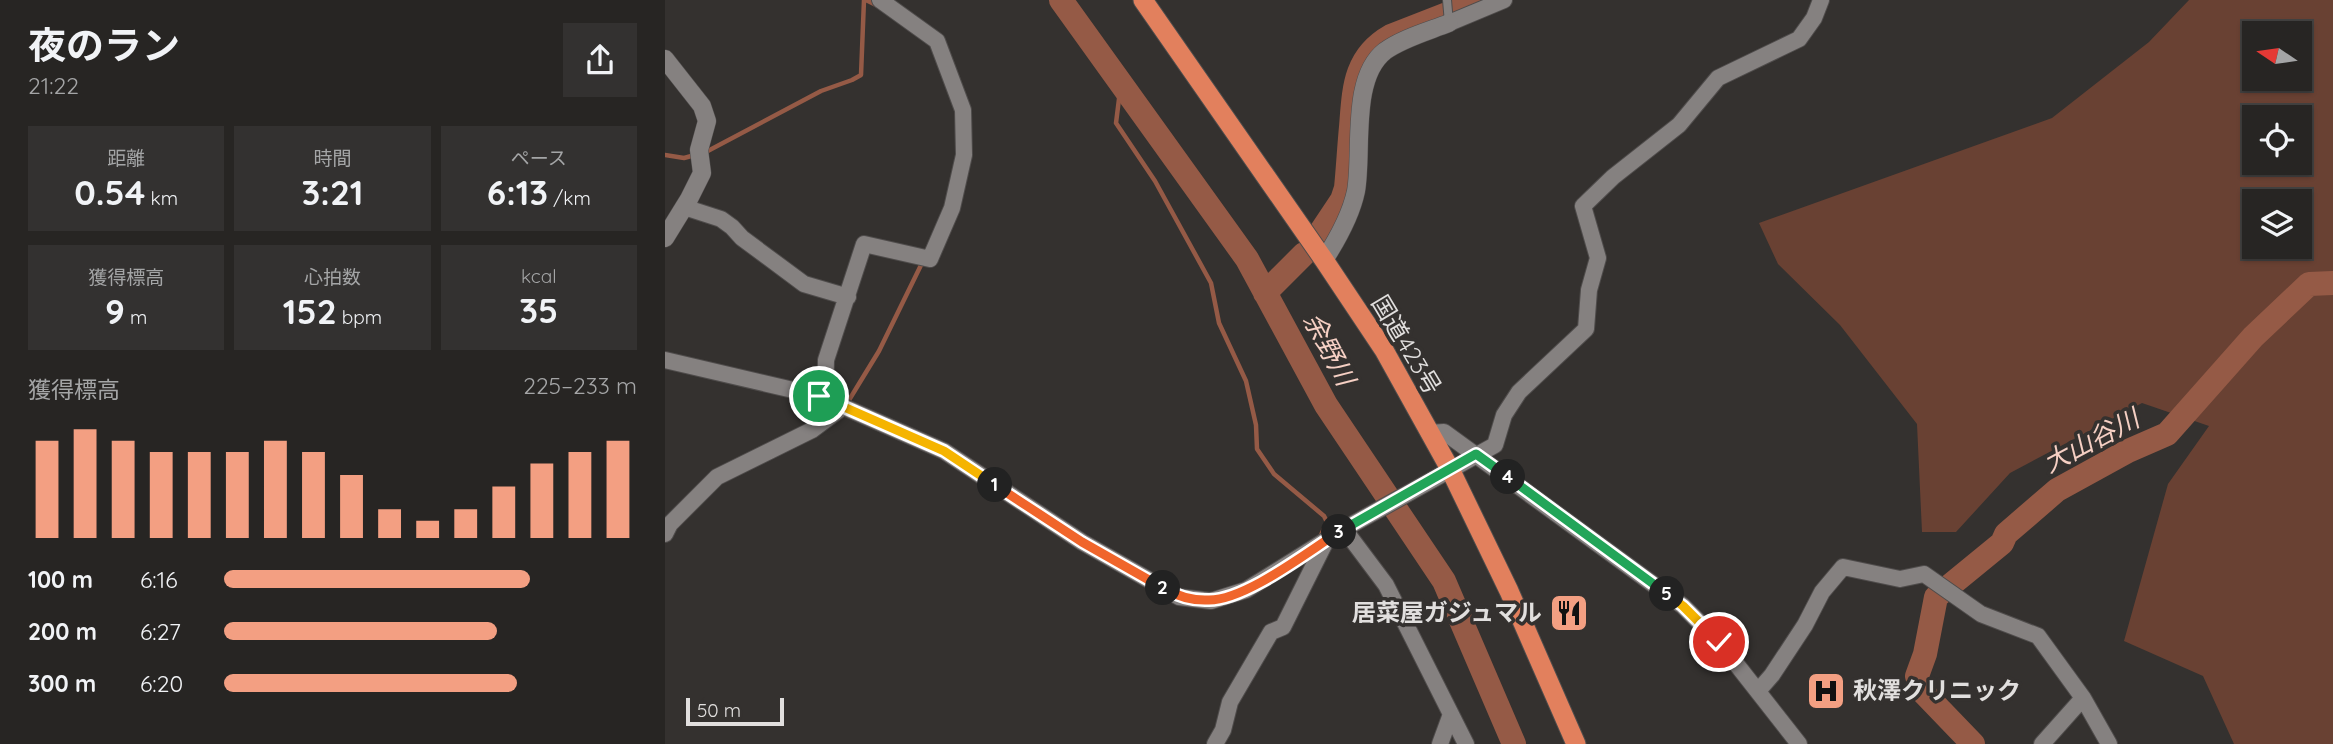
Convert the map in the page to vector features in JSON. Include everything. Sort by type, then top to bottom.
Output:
[{"type":"highway","name":"国道423号","points":[[1143,0],[1384,350],[1450,468],[1509,591],[1576,744]]},
{"type":"street","points":[[825,399],[826,360],[864,244],[930,259],[952,208],[964,155],[963,110],[937,41],[880,0]]},
{"type":"street","points":[[1324,260],[1335,244],[1356,193],[1363,93],[1370,70],[1385,52],[1504,0]]},
{"type":"street","points":[[665,360],[825,399],[944,451],[1082,542],[1179,597],[1211,601],[1246,590],[1348,527],[1495,445],[1504,415],[1519,392],[1586,329],[1589,290],[1598,258],[1583,206],[1613,177],[1679,125],[1719,78],[1799,39],[1814,18],[1821,0]]},
{"type":"street","points":[[665,59],[702,106],[706,121],[699,150],[702,173],[665,238]]},
{"type":"street","points":[[684,207],[721,219],[741,238],[804,284],[848,297]]},
{"type":"street","points":[[665,534],[670,524],[717,477],[812,430],[843,407]]},
{"type":"street","points":[[1429,433],[1444,432],[1683,606],[1719,642],[1799,744]]},
{"type":"street","points":[[1348,527],[1386,585],[1465,744]]},
{"type":"street","points":[[1215,744],[1223,730],[1230,702],[1271,632],[1283,627],[1325,541]]},
{"type":"street","points":[[1758,691],[1772,675],[1805,625],[1822,592],[1843,567],[1900,579],[1924,574],[1981,614],[2038,636],[2083,698],[2109,744]]},
{"type":"street","points":[[2042,744],[2083,698]]},
{"type":"street","points":[[1440,744],[1451,714]]},
{"type":"lane","points":[[1447,0],[1449,23]]},
{"type":"shaded area","points":[[2189,0],[2333,0],[2333,744],[2234,744],[2203,676],[2124,641],[2168,484],[2209,426],[2142,403],[2010,473],[1956,532],[1922,532],[1917,424],[1840,325],[1778,264],[1759,223],[2052,118],[2149,42]]},
{"type":"waterway","points":[[704,153],[821,91],[861,75],[864,0]]},
{"type":"waterway","points":[[866,0],[878,6]]},
{"type":"waterway","name":"余野川","points":[[1061,0],[1247,259],[1326,405],[1444,581],[1514,744]]},
{"type":"waterway","points":[[1322,230],[1342,200],[1346,188],[1355,87],[1363,64],[1379,44],[1391,36],[1483,0]]},
{"type":"waterway","points":[[1121,83],[1116,123],[1155,181],[1211,283],[1219,323],[1246,381],[1256,425],[1257,449],[1274,474],[1324,516],[1327,522],[1321,535]]},
{"type":"waterway","points":[[665,155],[684,158],[695,155]]},
{"type":"waterway","points":[[1265,293],[1304,254]]},
{"type":"waterway","points":[[846,405],[879,351],[923,261]]},
{"type":"waterway","name":"大山谷川","points":[[1973,744],[1921,690],[1917,676],[1925,654],[1936,597],[2002,543],[2006,534],[2057,490],[2128,451],[2167,434],[2253,337],[2309,284],[2333,283]]},
{"type":"place","name":"居菜屋ガジュマル","points":[[1569,613]]},
{"type":"place","name":"秋澤クリニック","points":[[1826,691]]},
{"type":"route","points":[[819,396],[944,451],[1082,542],[1179,597],[1211,601],[1246,590],[1344,529],[1476,454],[1683,606],[1719,642]]}]
